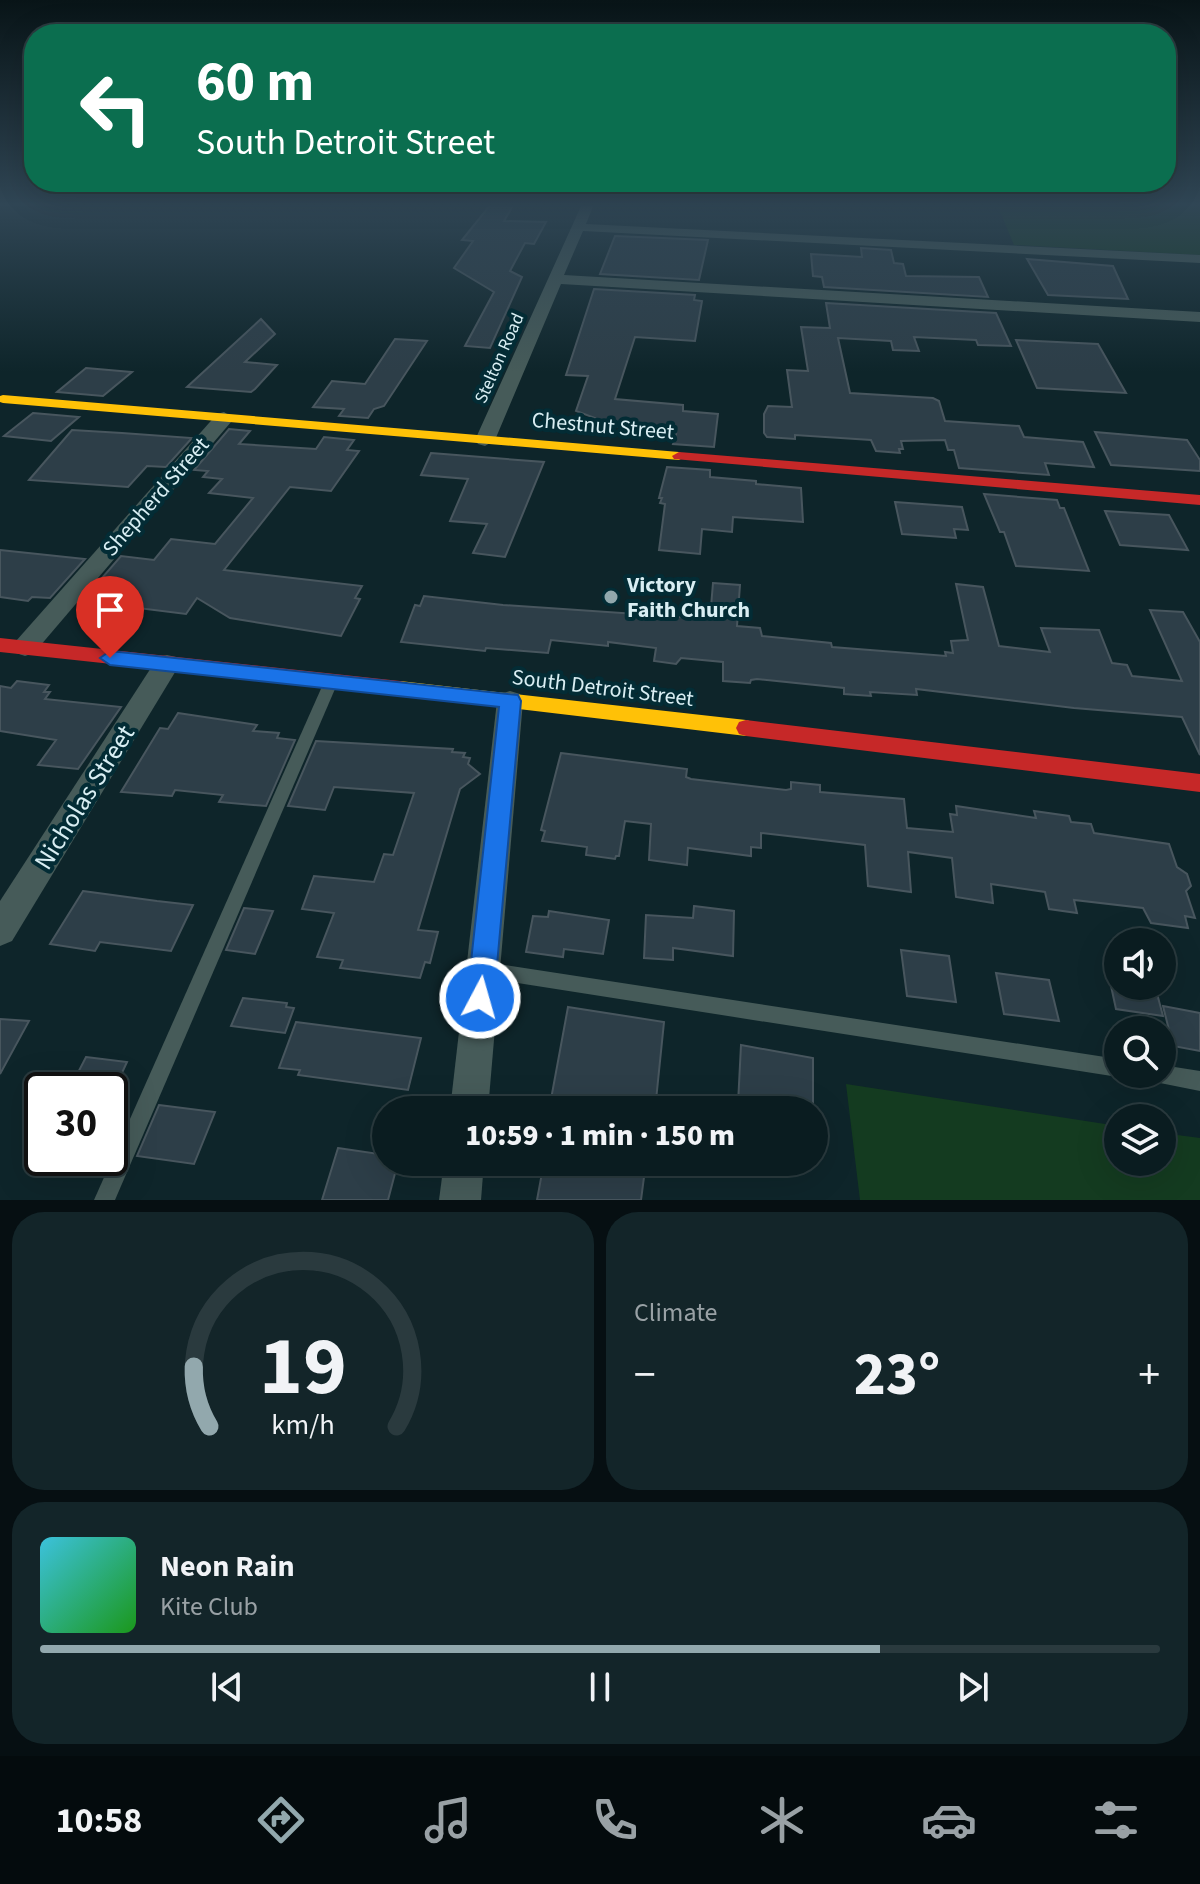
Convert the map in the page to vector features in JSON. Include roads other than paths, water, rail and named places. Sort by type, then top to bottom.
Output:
[{"type":"street","name":"Stelton Road","points":[[485,440],[564,260]]},
{"type":"street","points":[[556,279],[1200,317]]},
{"type":"street","name":"Chestnut Street","points":[[3,399],[1200,500]]},
{"type":"street","name":"Shepherd Street","points":[[25,647],[224,418]]},
{"type":"street","name":"South Detroit Street","points":[[0,645],[510,701],[1200,783]]},
{"type":"street","name":"Nicholas Street","points":[[0,930],[167,664]]},
{"type":"street","points":[[470,1096],[510,701]]},
{"type":"street","points":[[460,1200],[463,1176]]},
{"type":"lane","points":[[104,1200],[331,682]]},
{"type":"lane","points":[[483,970],[1104,1066]]},
{"type":"lane","points":[[1176,1077],[1200,1081]]},
{"type":"place","name":"Victory Faith Church","points":[[611,597]]}]
